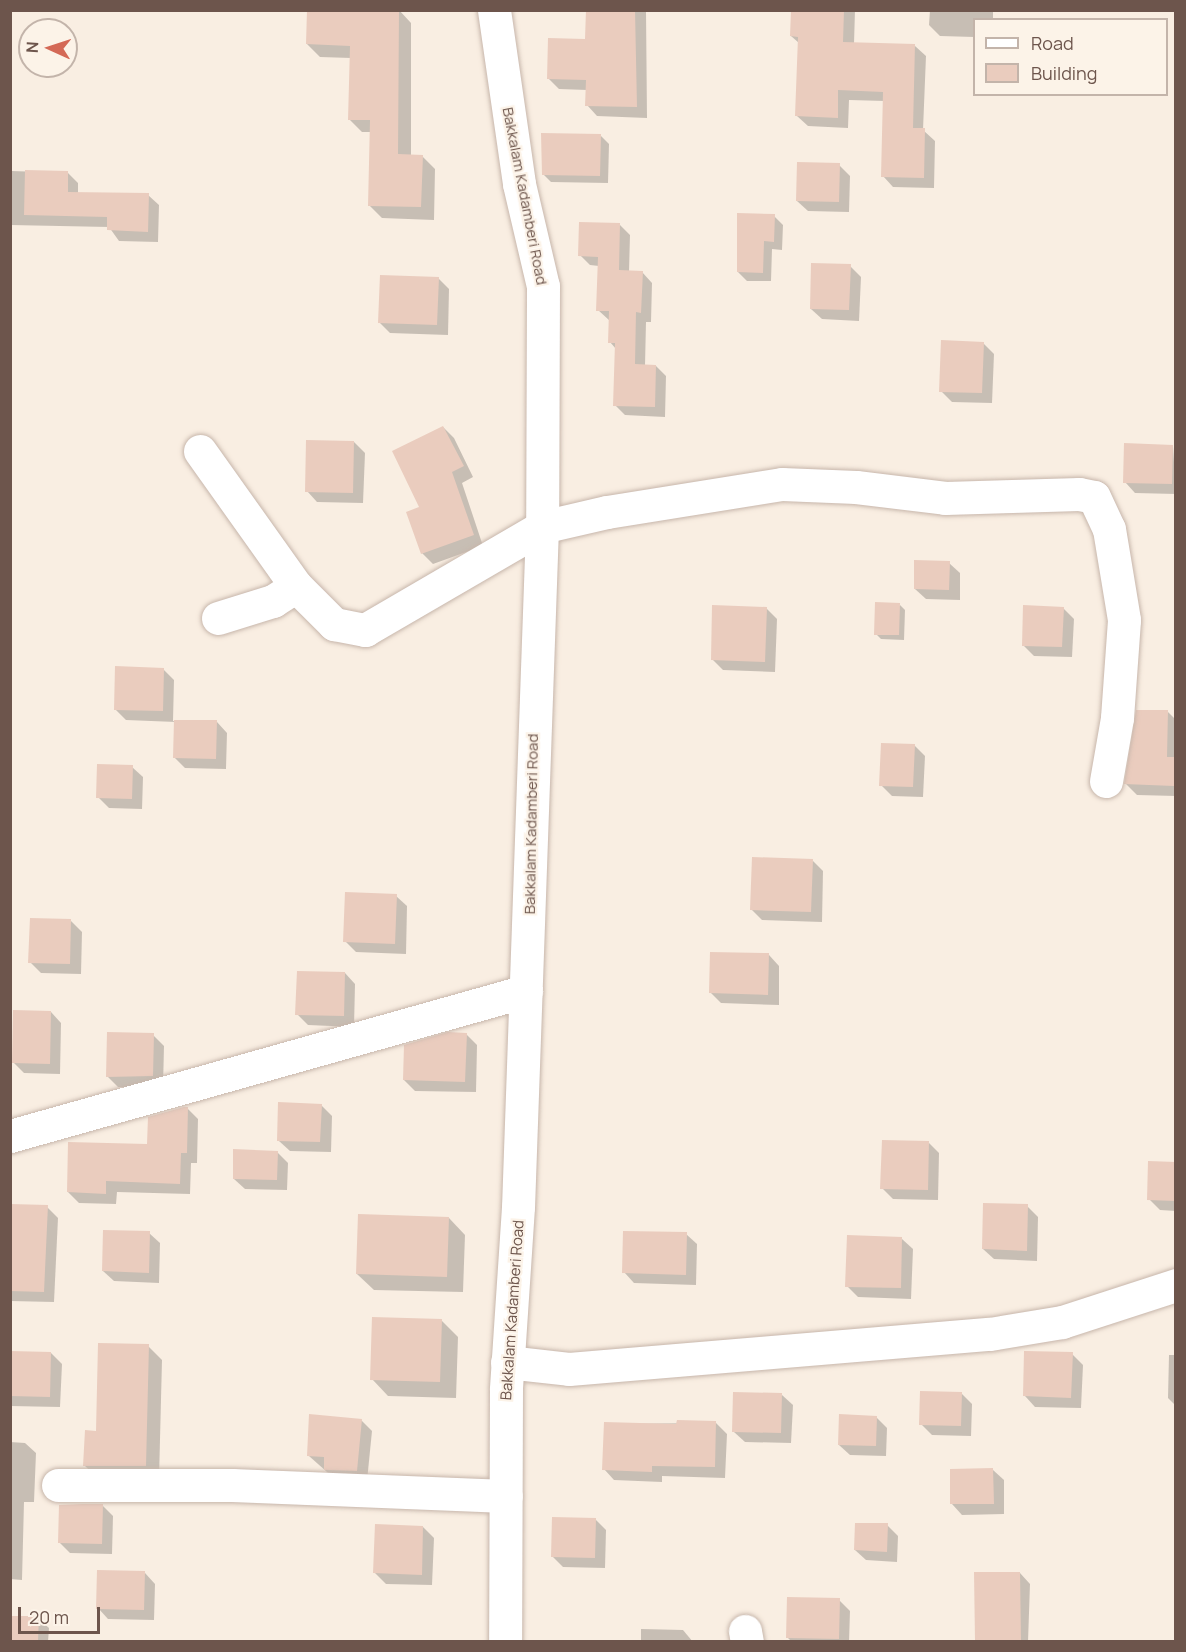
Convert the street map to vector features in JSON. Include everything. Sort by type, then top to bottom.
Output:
[{"type":"street","name":"Bakkalam Kadamberi Road","points":[[494,10],[519,184],[543,286],[542,527],[535,661],[526,991],[507,1362],[505,1641]]},
{"type":"street","points":[[200,451],[296,585],[334,624],[365,630],[542,527],[642,506],[782,484],[856,486],[945,498],[1078,494],[1094,497],[1109,529],[1124,620],[1117,718],[1106,781]]},
{"type":"street","points":[[218,618],[273,601],[296,585]]},
{"type":"street","points":[[10,1136],[526,991]]},
{"type":"street","points":[[507,1362],[569,1369],[990,1334],[1062,1322],[1176,1285]]},
{"type":"street","points":[[58,1485],[232,1485],[506,1496]]},
{"type":"building","points":[[307,10],[399,10],[398,154],[423,155],[421,207],[368,206],[370,120],[348,120],[350,46],[306,44]]},
{"type":"building","points":[[586,10],[635,10],[637,107],[585,106],[586,80],[547,79],[548,38],[585,39]]},
{"type":"building","points":[[791,10],[844,10],[843,42],[915,44],[913,128],[925,128],[924,178],[881,177],[883,92],[838,90],[838,118],[795,116],[798,37],[790,36]]},
{"type":"building","points":[[541,133],[601,134],[600,176],[542,175]]},
{"type":"building","points":[[797,162],[840,163],[839,202],[796,201]]},
{"type":"building","points":[[25,170],[68,171],[68,192],[149,193],[148,232],[107,230],[107,217],[24,215]]},
{"type":"building","points":[[737,213],[775,214],[774,242],[764,241],[763,273],[737,272]]},
{"type":"building","points":[[579,222],[620,223],[619,270],[643,271],[641,313],[636,312],[635,364],[656,365],[655,407],[613,406],[615,343],[608,343],[609,311],[596,311],[598,257],[578,256]]},
{"type":"building","points":[[811,263],[851,264],[849,310],[810,309]]},
{"type":"building","points":[[380,275],[439,277],[437,325],[378,323]]},
{"type":"building","points":[[941,340],[984,342],[982,393],[939,392]]},
{"type":"building","points":[[443,426],[464,466],[452,472],[474,535],[421,554],[406,512],[419,507],[392,451]]},
{"type":"building","points":[[306,440],[354,441],[353,493],[305,492]]},
{"type":"building","points":[[1124,443],[1173,445],[1172,484],[1123,483]]},
{"type":"building","points":[[914,560],[950,561],[949,590],[914,589]]},
{"type":"building","points":[[875,602],[900,603],[899,635],[874,635]]},
{"type":"building","points":[[712,605],[767,607],[765,662],[711,660]]},
{"type":"building","points":[[1023,605],[1064,607],[1062,647],[1022,646]]},
{"type":"building","points":[[115,666],[164,668],[163,711],[114,710]]},
{"type":"building","points":[[1136,710],[1168,710],[1167,757],[1175,757],[1174,786],[1124,784]]},
{"type":"building","points":[[174,720],[217,720],[216,759],[173,758]]},
{"type":"building","points":[[881,743],[915,744],[913,787],[879,786]]},
{"type":"building","points":[[97,764],[133,765],[132,799],[96,798]]},
{"type":"building","points":[[752,857],[813,859],[811,912],[750,910]]},
{"type":"building","points":[[345,892],[397,894],[395,944],[343,942]]},
{"type":"building","points":[[30,918],[71,919],[70,964],[28,963]]},
{"type":"building","points":[[710,952],[769,953],[768,995],[709,993]]},
{"type":"building","points":[[297,971],[345,972],[344,1016],[295,1015]]},
{"type":"building","points":[[13,1010],[51,1011],[50,1064],[12,1063]]},
{"type":"building","points":[[107,1032],[154,1033],[153,1076],[106,1077]]},
{"type":"building","points":[[448,1032],[467,1033],[465,1082],[403,1080],[404,1045]]},
{"type":"building","points":[[278,1102],[322,1104],[320,1142],[277,1141]]},
{"type":"building","points":[[188,1107],[187,1153],[181,1153],[180,1184],[106,1181],[106,1194],[67,1192],[68,1142],[147,1144],[148,1117]]},
{"type":"building","points":[[882,1140],[929,1141],[928,1190],[880,1189]]},
{"type":"building","points":[[233,1149],[278,1151],[277,1180],[233,1179]]},
{"type":"building","points":[[1148,1161],[1176,1162],[1176,1201],[1147,1200]]},
{"type":"building","points":[[983,1203],[1028,1204],[1027,1251],[982,1249]]},
{"type":"building","points":[[10,1204],[48,1205],[44,1292],[10,1291]]},
{"type":"building","points":[[358,1214],[449,1217],[447,1277],[356,1274]]},
{"type":"building","points":[[103,1230],[150,1231],[149,1273],[102,1271]]},
{"type":"building","points":[[623,1231],[687,1232],[686,1275],[622,1273]]},
{"type":"building","points":[[847,1235],[902,1237],[901,1288],[845,1287]]},
{"type":"building","points":[[372,1317],[442,1319],[440,1382],[370,1380]]},
{"type":"building","points":[[98,1343],[149,1344],[146,1466],[83,1466],[85,1430],[96,1431]]},
{"type":"building","points":[[10,1351],[51,1352],[50,1397],[10,1396]]},
{"type":"building","points":[[1024,1351],[1073,1352],[1071,1398],[1023,1396]]},
{"type":"building","points":[[920,1391],[962,1392],[961,1426],[919,1425]]},
{"type":"building","points":[[733,1392],[782,1393],[781,1433],[732,1432]]},
{"type":"building","points":[[309,1414],[362,1419],[357,1471],[324,1470],[324,1457],[307,1456]]},
{"type":"building","points":[[839,1414],[877,1416],[876,1446],[838,1445]]},
{"type":"building","points":[[677,1420],[716,1421],[715,1467],[652,1466],[652,1472],[602,1470],[604,1422],[676,1424]]},
{"type":"building","points":[[993,1468],[994,1504],[950,1504],[950,1469]]},
{"type":"building","points":[[103,1504],[102,1544],[58,1543],[59,1505]]},
{"type":"building","points":[[552,1517],[596,1518],[595,1558],[551,1557]]},
{"type":"building","points":[[855,1523],[888,1523],[887,1552],[854,1550]]},
{"type":"building","points":[[375,1524],[423,1526],[422,1575],[373,1573]]},
{"type":"building","points":[[97,1570],[145,1571],[144,1610],[96,1609]]},
{"type":"building","points":[[974,1572],[1020,1572],[1021,1641],[975,1641]]},
{"type":"building","points":[[787,1597],[840,1598],[839,1639],[786,1638]]},
{"type":"building","points":[[10,1616],[39,1616],[38,1641],[10,1641]]}]
